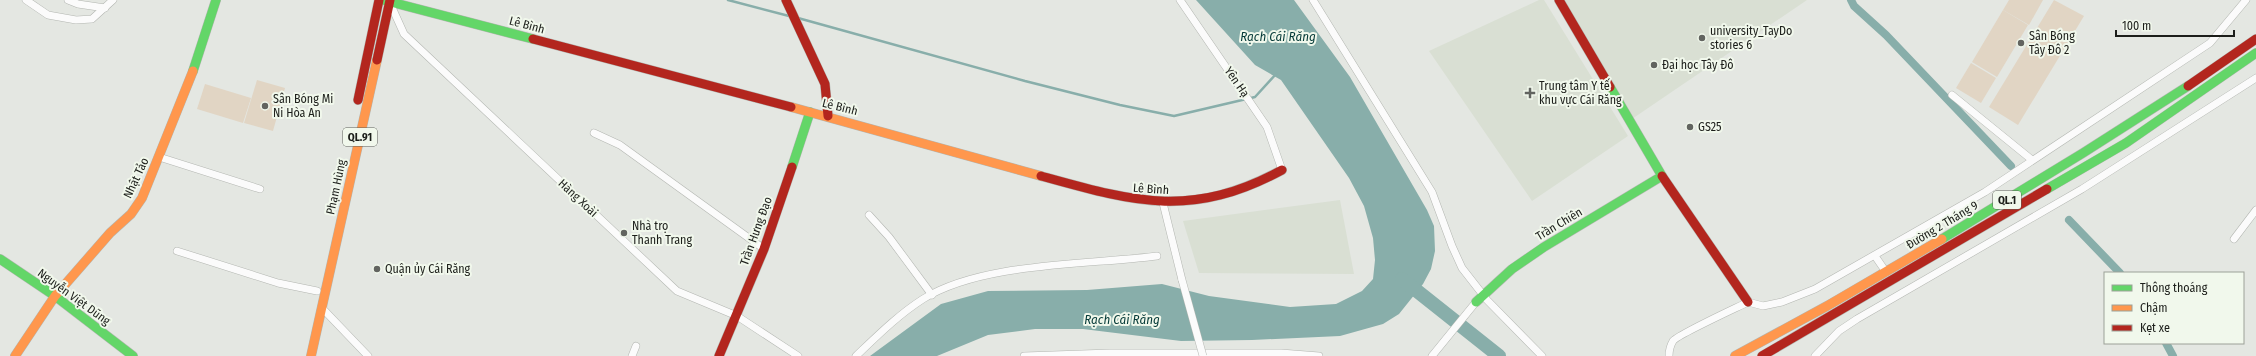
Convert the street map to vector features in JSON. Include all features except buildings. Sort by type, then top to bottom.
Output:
[{"type":"main road","name":"Nhật Tảo","points":[[15,356],[55,296],[110,233],[131,214],[142,198],[193,70],[216,0]]},
{"type":"main road","name":"Lê Bình","points":[[385,0],[828,116],[991,160],[1112,196],[1163,203],[1195,201],[1225,196],[1244,190],[1282,170]]},
{"type":"main road","name":"Phạm Hùng","points":[[311,356],[322,308],[325,274],[385,0]]},
{"type":"main road","points":[[786,0],[825,84],[828,116]]},
{"type":"main road","points":[[1559,0],[1662,176],[1748,302]]},
{"type":"main road","name":"Đường 2 Tháng 9","points":[[1735,356],[1886,272],[2022,191],[2152,109],[2256,39]]},
{"type":"main road","name":"Đường 2 Tháng 9","points":[[1762,356],[2126,143],[2256,53]]},
{"type":"main road","name":"Trần Hưng Đạo","points":[[719,356],[764,249],[810,112]]},
{"type":"main road","name":"Trần Chiên","points":[[1479,298],[1512,269],[1544,247],[1662,176]]},
{"type":"main road","name":"Nguyễn Việt Dũng","points":[[0,259],[55,296],[133,356]]},
{"type":"main road","name":"Phạm Hùng","points":[[304,356],[317,291],[325,274]]},
{"type":"street","points":[[26,0],[48,14],[76,20],[92,19],[112,0]]},
{"type":"street","points":[[68,0],[78,4],[105,8]]},
{"type":"street","name":"Hàng Xoài","points":[[385,0],[404,34],[677,291],[737,316],[798,356]]},
{"type":"street","name":"Yên Hạ","points":[[1180,0],[1267,127],[1282,170]]},
{"type":"street","points":[[1313,0],[1432,192],[1452,246],[1462,268],[1479,298],[1542,356]]},
{"type":"street","points":[[1669,356],[1669,348],[1674,340],[1748,302],[1763,306],[1782,302],[1815,289],[1875,256],[1979,195],[2210,43],[2246,0]]},
{"type":"street","points":[[1815,356],[1839,330],[1964,256],[2082,189],[2256,78]]},
{"type":"street","points":[[1952,95],[2032,160]]},
{"type":"street","points":[[594,133],[620,145],[764,249]]},
{"type":"street","points":[[159,157],[260,190]]},
{"type":"street","points":[[1163,203],[1203,356]]},
{"type":"street","points":[[2234,239],[2256,210]]},
{"type":"street","points":[[869,215],[889,237],[932,295]]},
{"type":"street","points":[[1956,243],[1964,256]]},
{"type":"street","points":[[177,251],[278,283],[317,291]]},
{"type":"street","points":[[856,356],[895,319],[932,295],[957,283],[1002,272],[1157,256]]},
{"type":"street","points":[[1875,256],[1886,272]]},
{"type":"street","points":[[1432,356],[1479,298]]},
{"type":"street","points":[[322,308],[368,356]]},
{"type":"street","points":[[632,356],[636,346]]},
{"type":"street","points":[[1024,356],[1110,353],[1281,353],[1319,356]]},
{"type":"shaded area","name":"Trung tâm Y tế khu vực Cái Răng","points":[[1539,0],[1544,0],[1628,136],[1532,201],[1429,51]]},
{"type":"shaded area","name":"Đại học Tây Đô","points":[[1559,0],[1807,0],[1629,121]]},
{"type":"shaded area","points":[[2009,0],[2043,0],[2029,25],[2003,10]]},
{"type":"shaded area","points":[[2054,0],[2084,16],[2018,125],[1989,107]]},
{"type":"shaded area","points":[[2003,10],[2028,25],[1997,77],[1972,62]]},
{"type":"shaded area","points":[[1971,63],[1996,78],[1981,103],[1956,88]]},
{"type":"shaded area","name":"Sân Bóng Mi Ni Hòa An","points":[[257,80],[285,88],[273,131],[244,123]]},
{"type":"shaded area","name":"Sân Bóng Mi Ni Hòa An","points":[[205,84],[251,98],[243,123],[197,109]]},
{"type":"shaded area","points":[[1340,200],[1354,274],[1199,273],[1183,221]]},
{"type":"water","name":"Rạch Cái Răng","points":[[1196,0],[1294,0],[1350,77],[1427,210],[1434,226],[1435,251],[1431,269],[1423,284],[1399,314],[1383,324],[1340,336],[1252,340],[1181,341],[1083,329],[1035,329],[988,335],[937,356],[870,356],[941,304],[988,291],[1087,290],[1162,284],[1209,296],[1290,307],[1336,304],[1362,291],[1373,279],[1375,260],[1373,238],[1364,206],[1349,178],[1281,80],[1255,65]]},
{"type":"waterway","points":[[728,0],[789,16]]},
{"type":"waterway","points":[[1851,0],[1854,6],[1886,35],[2011,166]]},
{"type":"waterway","points":[[798,18],[1025,81],[1120,105],[1174,116],[1255,97],[1276,74]]},
{"type":"waterway","points":[[2069,220],[2119,272]]},
{"type":"waterway","points":[[1402,279],[1499,356]]},
{"type":"waterway","points":[[2167,344],[2173,356]]},
{"type":"traffic: fast","points":[[193,71],[216,0]]},
{"type":"traffic: fast","points":[[383,0],[533,39]]},
{"type":"traffic: fast","points":[[2047,189],[2126,143],[2256,53]]},
{"type":"traffic: fast","points":[[1942,239],[2083,153],[2188,86]]},
{"type":"traffic: fast","points":[[1476,302],[1512,269],[1544,247],[1662,176],[1610,87]]},
{"type":"traffic: fast","points":[[792,167],[810,112]]},
{"type":"traffic: fast","points":[[0,259],[55,296],[133,356]]},
{"type":"traffic: slow","points":[[311,356],[377,60]]},
{"type":"traffic: slow","points":[[15,356],[55,296],[110,233],[131,214],[142,198],[193,71]]},
{"type":"traffic: slow","points":[[791,107],[1041,176]]},
{"type":"traffic: slow","points":[[1735,356],[1827,306],[1942,239]]},
{"type":"traffic: jam","points":[[358,100],[379,0]]},
{"type":"traffic: jam","points":[[377,60],[390,0]]},
{"type":"traffic: jam","points":[[786,0],[825,84],[828,116]]},
{"type":"traffic: jam","points":[[1559,0],[1610,87]]},
{"type":"traffic: jam","points":[[533,39],[791,107]]},
{"type":"traffic: jam","points":[[2188,86],[2256,39]]},
{"type":"traffic: jam","points":[[719,356],[764,249],[792,167]]},
{"type":"traffic: jam","points":[[1041,176],[1106,193],[1163,201],[1191,200],[1219,195],[1249,185],[1282,170]]},
{"type":"traffic: jam","points":[[1662,176],[1748,302]]},
{"type":"traffic: jam","points":[[1762,356],[2047,189]]},
{"type":"place","name":"university_TayDo stories 6","points":[[1702,38]]},
{"type":"place","name":"Sân Bóng Tây Đô 2","points":[[2021,43]]},
{"type":"place","name":"Đại học Tây Đô","points":[[1654,65]]},
{"type":"place","name":"Trung tâm Y tế khu vực Cái Răng","points":[[1530,93]]},
{"type":"place","name":"Sân Bóng Mi Ni Hòa An","points":[[265,106]]},
{"type":"place","name":"GS25","points":[[1690,127]]},
{"type":"place","name":"Nhà trọ Thanh Trang","points":[[624,233]]},
{"type":"place","name":"Quận ủy Cái Răng","points":[[377,269]]}]
